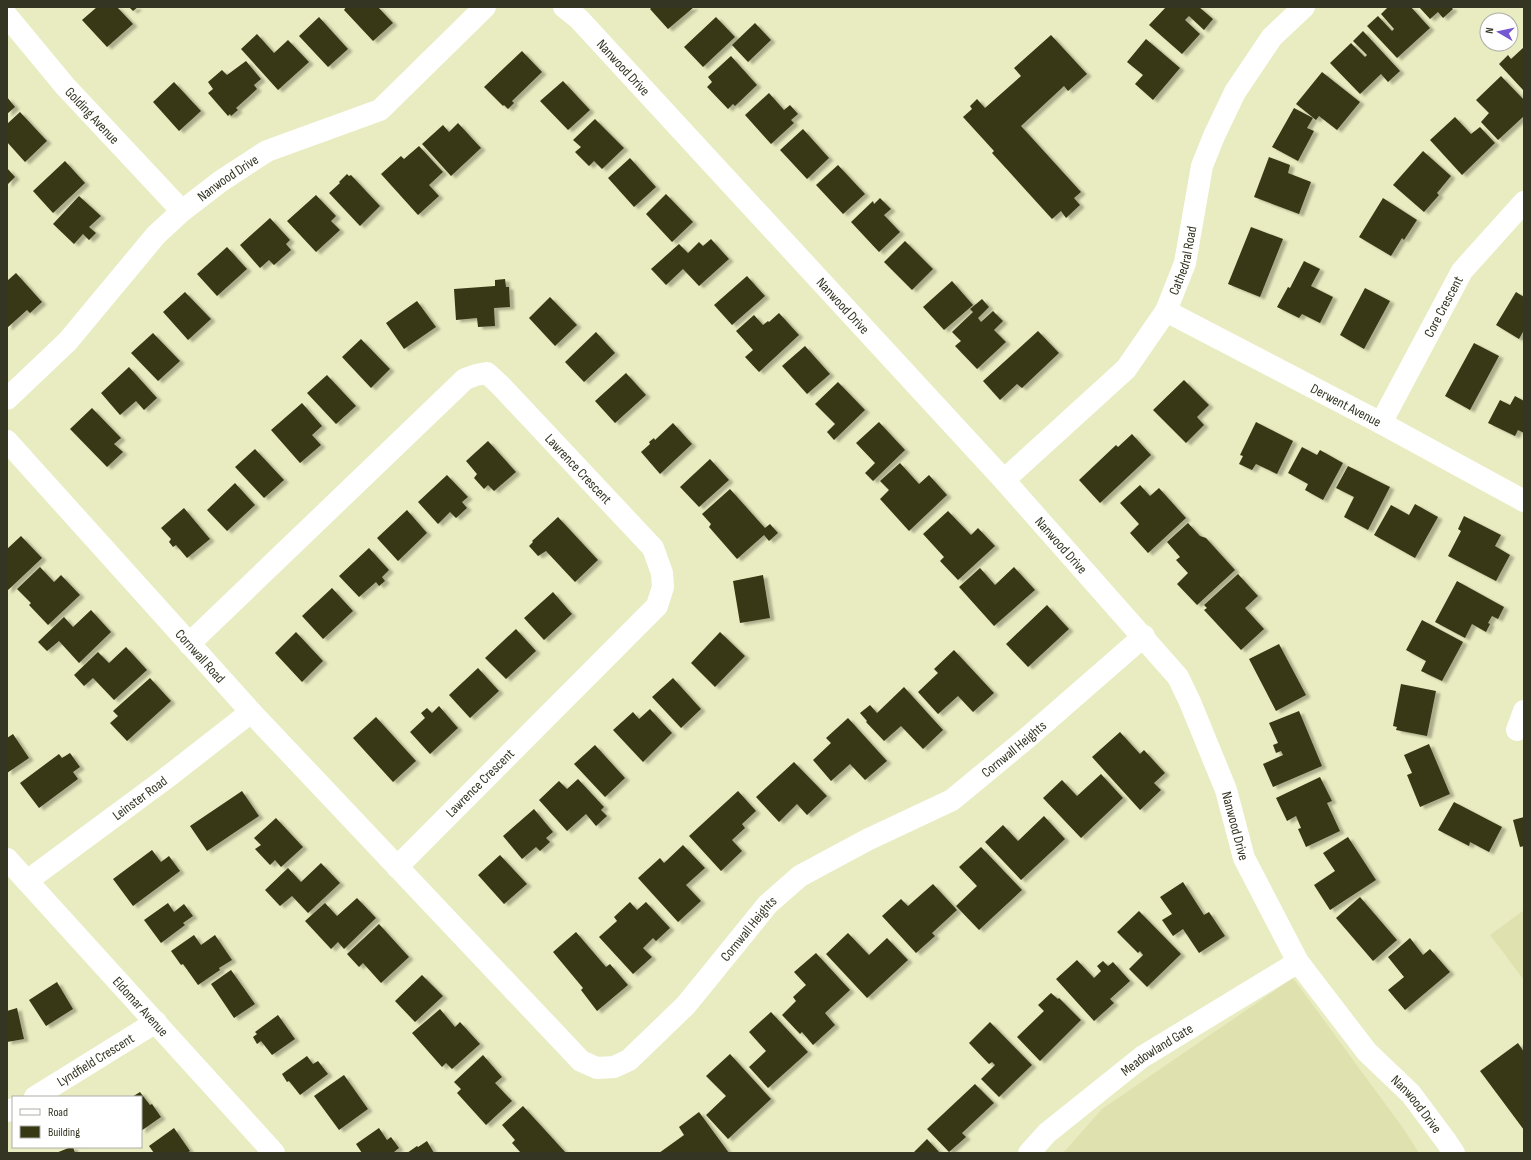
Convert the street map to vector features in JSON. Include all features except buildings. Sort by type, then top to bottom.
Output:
[{"type":"street","points":[[7,16],[17,7]]},
{"type":"street","name":"Nanwood Drive","points":[[7,398],[68,341],[156,236],[182,211],[221,181],[267,151],[380,110],[485,7]]},
{"type":"street","name":"Nanwood Drive","points":[[564,7],[579,19],[1004,480],[1178,676],[1226,790],[1244,858],[1298,962],[1367,1052],[1411,1094],[1454,1153]]},
{"type":"street","name":"Cathedral Road","points":[[1004,480],[1126,368],[1166,311],[1185,263],[1202,166],[1214,136],[1235,92],[1272,38],[1304,7]]},
{"type":"street","name":"Golding Avenue","points":[[7,16],[65,86],[182,211]]},
{"type":"street","name":"Core Crescent","points":[[1381,423],[1462,271],[1524,202]]},
{"type":"street","name":"Derwent Avenue","points":[[1166,311],[1381,423],[1524,501]]},
{"type":"street","name":"Lawrence Crescent","points":[[188,644],[465,379],[487,373],[588,478],[653,548],[662,573],[663,587],[657,606],[397,867]]},
{"type":"street","name":"Cornwall Road","points":[[7,441],[188,644],[397,867]]},
{"type":"street","name":"Cornwall Heights","points":[[397,867],[581,1062],[597,1068],[614,1067],[629,1060],[686,1005],[768,904],[800,876],[867,840],[952,800],[1028,738],[1144,636]]},
{"type":"street","name":"Leinster Road","points":[[27,881],[165,779],[251,712]]},
{"type":"street","name":"Eldomar Avenue","points":[[7,860],[274,1153]]},
{"type":"street","name":"Meadowland Gate","points":[[1029,1153],[1047,1133],[1142,1057],[1298,962]]},
{"type":"street","name":"Lyndfield Crescent","points":[[37,1096],[156,1022]]},
{"type":"shaded area","points":[[1524,910],[1524,980],[1490,935]]},
{"type":"shaded area","points":[[1293,978],[1403,1128],[1419,1153],[1063,1153],[1102,1109]]}]
